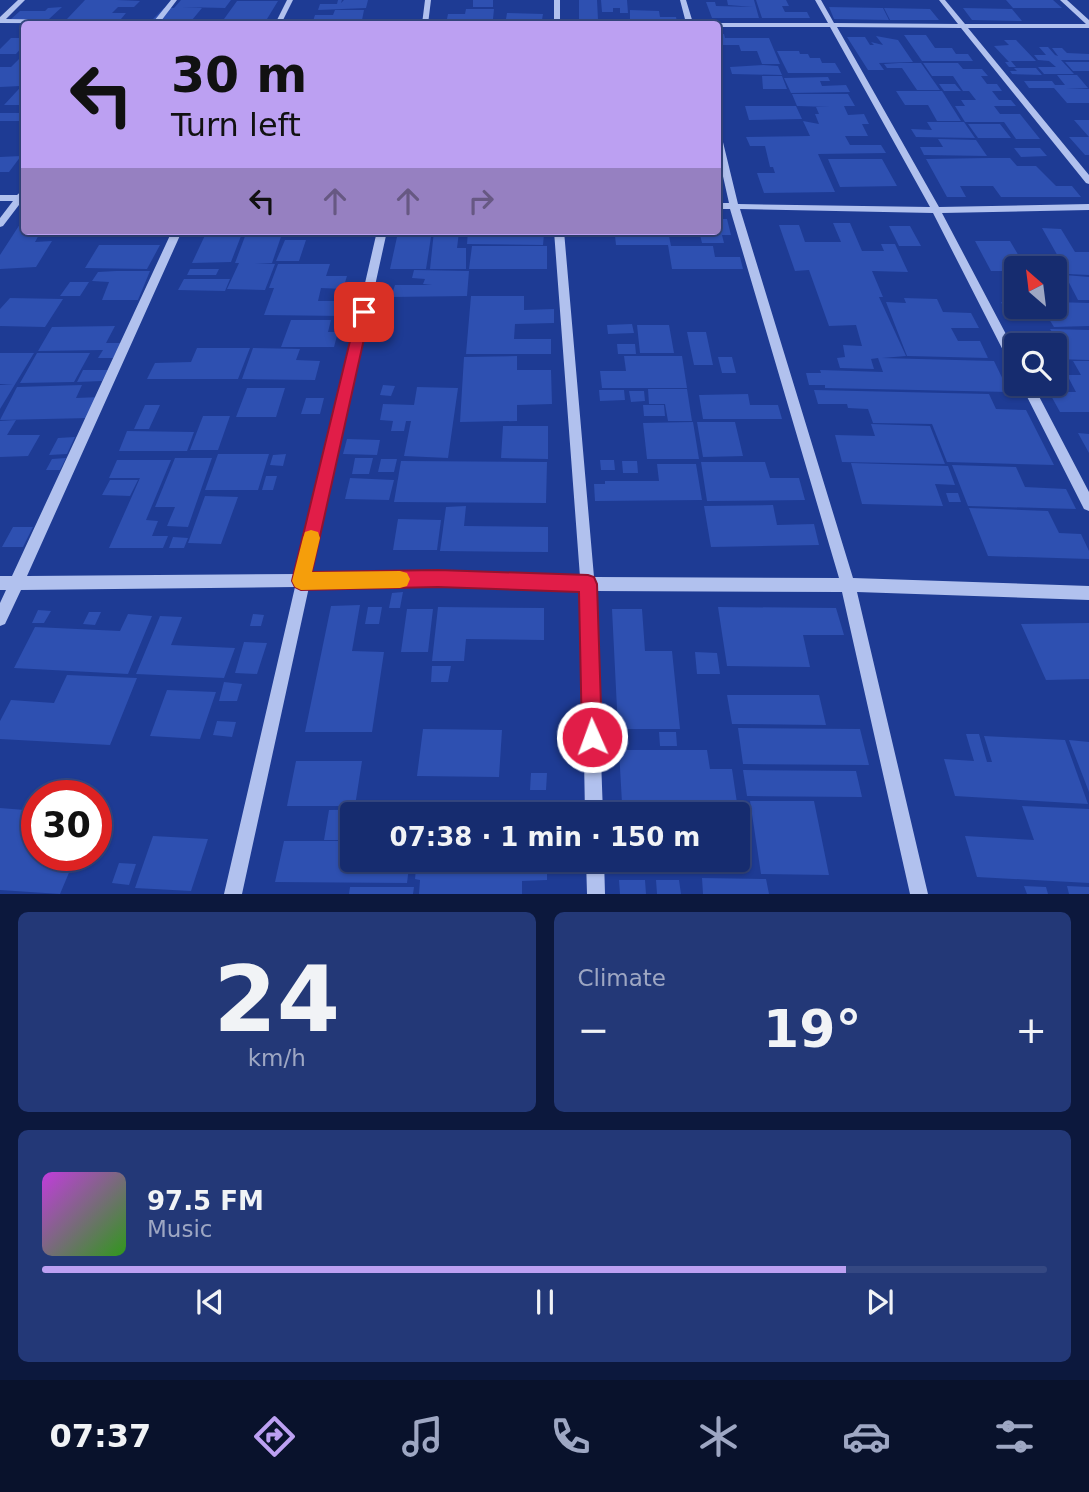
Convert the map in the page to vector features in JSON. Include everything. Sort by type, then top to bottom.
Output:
[{"type":"street","points":[[0,21],[22,0]]},
{"type":"street","points":[[157,21],[174,0]]},
{"type":"street","points":[[280,21],[290,0]]},
{"type":"street","points":[[425,21],[428,0]]},
{"type":"street","points":[[557,0],[557,21]]},
{"type":"street","points":[[683,0],[689,21]]},
{"type":"street","points":[[818,0],[936,210],[1004,341]]},
{"type":"street","points":[[942,0],[1089,181]]},
{"type":"street","points":[[1063,0],[1089,24]]},
{"type":"street","points":[[0,21],[21,21]]},
{"type":"street","points":[[721,25],[833,27],[1089,24]]},
{"type":"street","points":[[721,151],[734,206],[848,585],[919,894]]},
{"type":"street","points":[[0,198],[21,196]]},
{"type":"street","points":[[0,224],[21,198]]},
{"type":"street","points":[[721,206],[936,210],[1089,207]]},
{"type":"street","points":[[0,619],[175,235]]},
{"type":"street","points":[[233,894],[301,581],[381,235]]},
{"type":"street","points":[[559,235],[588,584],[594,802]]},
{"type":"street","points":[[1033,396],[1089,505]]},
{"type":"street","points":[[0,583],[438,579],[588,584],[848,585],[1089,593]]},
{"type":"street","points":[[595,872],[596,894]]},
{"type":"building","points":[[85,0],[140,1],[134,7],[118,7],[112,13],[126,13],[121,19],[67,19]]},
{"type":"building","points":[[181,0],[231,0],[225,8],[182,7],[202,8],[192,20],[153,19],[164,8],[174,8]]},
{"type":"building","points":[[338,0],[342,0],[341,3],[344,0],[368,0],[366,8],[318,10],[320,4],[337,4]]},
{"type":"building","points":[[473,0],[493,0],[493,7],[473,7]]},
{"type":"building","points":[[579,0],[597,0],[598,20],[579,20]]},
{"type":"building","points":[[601,0],[627,0],[628,13],[620,13],[620,8],[613,8],[613,12],[602,12]]},
{"type":"building","points":[[727,0],[754,0],[759,18],[712,18],[706,2],[715,2],[716,6],[753,7],[728,5]]},
{"type":"building","points":[[756,0],[786,0],[789,6],[782,6],[785,12],[807,12],[810,18],[762,18]]},
{"type":"building","points":[[1006,0],[1053,0],[1062,8],[1013,8]]},
{"type":"building","points":[[237,1],[278,1],[267,19],[224,19]]},
{"type":"building","points":[[62,7],[49,19],[11,19],[20,11],[45,11],[48,8]]},
{"type":"building","points":[[829,7],[883,8],[889,20],[834,19]]},
{"type":"building","points":[[884,8],[930,9],[939,20],[890,20]]},
{"type":"building","points":[[963,8],[1012,9],[1022,21],[972,20]]},
{"type":"building","points":[[466,9],[494,9],[493,19],[447,19],[448,14],[465,14]]},
{"type":"building","points":[[335,10],[364,10],[362,20],[313,21],[315,15],[333,15]]},
{"type":"building","points":[[630,10],[659,11],[660,17],[676,17],[677,21],[630,21]]},
{"type":"building","points":[[507,13],[543,14],[542,20],[506,19]]},
{"type":"building","points":[[721,34],[724,34],[725,38],[769,38],[780,64],[762,64],[757,51],[741,51],[739,45],[721,45]]},
{"type":"building","points":[[904,35],[926,35],[935,48],[952,48],[956,54],[968,54],[973,61],[922,61]]},
{"type":"building","points":[[876,36],[898,40],[913,62],[879,63],[884,70],[868,70],[847,37],[865,37],[870,45],[874,45],[871,42],[883,45]]},
{"type":"building","points":[[11,38],[21,38],[21,48],[16,54],[0,54],[0,49]]},
{"type":"building","points":[[1004,40],[1016,40],[1036,61],[1011,61],[1016,67],[1009,67],[1005,62],[1009,62],[994,46],[1009,45]]},
{"type":"building","points":[[1039,47],[1048,47],[1058,56],[1052,48],[1062,48],[1067,53],[1089,54],[1089,60],[1061,60],[1074,74],[1044,74],[1038,67],[1056,67],[1049,61],[1038,60],[1034,55],[1046,55]]},
{"type":"building","points":[[777,51],[799,51],[800,54],[808,54],[810,58],[820,58],[822,63],[835,63],[841,73],[788,73]]},
{"type":"building","points":[[21,57],[21,85],[0,87],[0,67],[11,67]]},
{"type":"building","points":[[1065,62],[1089,62],[1089,71],[1073,71]]},
{"type":"building","points":[[921,63],[940,90],[917,90],[902,68],[887,68],[884,64]]},
{"type":"building","points":[[923,63],[958,63],[963,69],[982,69],[988,76],[981,76],[987,84],[997,84],[1002,91],[992,91],[999,100],[1011,100],[1016,106],[994,106],[1000,114],[1020,114],[1040,139],[1016,139],[1004,122],[965,122],[955,106],[965,106],[961,100],[976,100],[969,91],[963,91],[953,76],[932,76]]},
{"type":"building","points":[[778,66],[782,75],[732,74],[730,67]]},
{"type":"building","points":[[1014,68],[1036,68],[1042,75],[1012,74],[1010,71],[1017,71]]},
{"type":"building","points":[[1057,75],[1077,75],[1088,88],[1066,88],[1089,89],[1089,103],[1067,103],[1054,88],[1029,88],[1024,81],[1052,81],[1055,85],[1065,85]]},
{"type":"building","points":[[762,76],[782,76],[787,89],[763,89]]},
{"type":"building","points":[[828,77],[830,81],[820,81],[822,86],[846,85],[850,92],[791,93],[784,78]]},
{"type":"building","points":[[939,84],[955,84],[961,91],[944,91]]},
{"type":"building","points":[[21,86],[21,105],[4,105]]},
{"type":"building","points":[[896,91],[942,91],[961,121],[937,121],[928,105],[905,105]]},
{"type":"building","points":[[792,94],[848,94],[855,106],[844,106],[848,115],[864,114],[869,124],[862,124],[868,136],[845,136],[850,145],[881,145],[886,153],[818,154],[835,192],[764,193],[757,173],[775,173],[773,167],[770,167],[765,146],[750,146],[746,137],[810,136],[803,121],[819,124],[815,114],[819,114],[816,107],[830,107],[797,106]]},
{"type":"building","points":[[745,106],[796,106],[802,119],[749,120]]},
{"type":"building","points":[[0,113],[21,113],[21,121],[0,121]]},
{"type":"building","points":[[1074,120],[1089,120],[1089,137]]},
{"type":"building","points":[[927,122],[964,122],[975,138],[916,137],[911,129],[932,130]]},
{"type":"building","points":[[968,124],[1000,124],[1011,138],[978,138]]},
{"type":"building","points":[[1069,137],[1089,137],[1089,155],[1085,155]]},
{"type":"building","points":[[938,139],[976,140],[987,156],[924,155],[920,147],[943,147]]},
{"type":"building","points":[[1014,148],[1040,148],[1047,156],[1021,157]]},
{"type":"building","points":[[21,156],[9,172],[0,172],[0,157]]},
{"type":"building","points":[[1010,158],[1017,166],[1036,166],[1056,186],[1072,186],[1081,197],[1001,197],[993,186],[960,186],[966,197],[947,197],[926,159]]},
{"type":"building","points":[[828,159],[882,159],[897,186],[840,187]]},
{"type":"building","points":[[721,219],[727,219],[731,235],[722,235],[724,243],[702,243],[700,235],[721,235]]},
{"type":"building","points":[[21,223],[21,235],[39,235],[35,242],[52,241],[36,267],[0,269],[0,255]]},
{"type":"building","points":[[833,223],[850,223],[862,251],[884,251],[881,244],[895,244],[908,272],[872,271],[883,297],[879,297],[906,356],[882,358],[994,361],[1004,382],[1004,392],[825,388],[825,385],[809,385],[806,373],[821,373],[820,370],[883,372],[878,358],[871,359],[874,369],[840,368],[837,358],[845,357],[843,345],[862,346],[856,325],[829,326],[809,270],[795,271],[779,225],[799,225],[805,242],[841,242]]},
{"type":"building","points":[[889,226],[910,226],[921,246],[899,246]]},
{"type":"building","points":[[1042,228],[1061,229],[1075,252],[1089,252],[1089,275],[1068,274],[1068,256],[1058,256]]},
{"type":"building","points":[[205,235],[241,236],[231,262],[192,263]]},
{"type":"building","points":[[246,235],[282,235],[272,263],[255,263],[275,264],[265,290],[227,289],[239,263],[235,263]]},
{"type":"building","points":[[434,235],[459,235],[457,248],[466,248],[466,269],[430,269]]},
{"type":"building","points":[[468,235],[544,235],[543,245],[467,244]]},
{"type":"building","points":[[669,235],[671,246],[713,246],[715,257],[740,257],[743,269],[672,269],[668,245],[616,245],[615,236],[599,236]]},
{"type":"building","points":[[397,237],[431,237],[426,269],[390,269]]},
{"type":"building","points":[[285,240],[306,240],[299,261],[276,261]]},
{"type":"building","points":[[975,241],[1010,241],[1019,256],[1004,256],[1004,271],[991,271]]},
{"type":"building","points":[[99,245],[160,245],[147,269],[85,268]]},
{"type":"building","points":[[472,246],[547,246],[547,269],[469,269]]},
{"type":"building","points":[[278,264],[330,264],[326,276],[347,276],[343,289],[321,288],[318,301],[347,301],[343,316],[264,315],[274,288],[269,288]]},
{"type":"building","points":[[190,269],[219,269],[216,275],[187,275]]},
{"type":"building","points":[[414,270],[469,271],[467,296],[391,297],[395,285],[432,285],[423,284],[425,279],[412,278]]},
{"type":"building","points":[[150,271],[138,300],[102,300],[109,282],[92,281],[98,272]]},
{"type":"building","points":[[1068,275],[1089,277],[1089,300],[1078,300]]},
{"type":"building","points":[[184,279],[230,279],[225,291],[178,290]]},
{"type":"building","points":[[70,282],[89,282],[80,296],[60,296]]},
{"type":"building","points":[[471,296],[524,296],[524,310],[554,309],[554,323],[515,324],[514,339],[551,339],[551,354],[466,354]]},
{"type":"building","points":[[10,298],[63,299],[45,327],[0,326],[0,309]]},
{"type":"building","points":[[904,298],[937,299],[943,312],[971,313],[979,328],[951,328],[958,341],[980,341],[988,358],[907,356],[886,302],[906,303]]},
{"type":"building","points":[[1068,302],[1089,303],[1089,326],[1054,327],[1049,319],[1067,319]]},
{"type":"building","points":[[291,320],[331,320],[328,332],[338,332],[334,347],[281,347]]},
{"type":"building","points":[[632,324],[634,333],[608,334],[607,325]]},
{"type":"building","points":[[637,325],[669,325],[674,353],[640,353]]},
{"type":"building","points":[[115,326],[106,343],[121,343],[113,358],[98,358],[103,350],[38,351],[52,327]]},
{"type":"building","points":[[1050,329],[1089,330],[1089,360],[1067,359],[1067,333],[1053,333]]},
{"type":"building","points":[[687,332],[706,332],[713,365],[694,365]]},
{"type":"building","points":[[617,344],[635,344],[636,354],[618,354]]},
{"type":"building","points":[[197,348],[250,348],[238,379],[147,379],[155,363],[191,362]]},
{"type":"building","points":[[253,348],[300,349],[296,360],[320,361],[315,380],[242,379]]},
{"type":"building","points":[[0,353],[34,353],[0,409],[0,385],[13,385],[0,384]]},
{"type":"building","points":[[37,353],[90,353],[74,382],[20,383]]},
{"type":"building","points":[[517,356],[517,370],[551,370],[552,404],[517,405],[517,421],[460,422],[464,357]]},
{"type":"building","points":[[624,356],[682,356],[687,388],[602,388],[600,371],[626,371]]},
{"type":"building","points":[[718,357],[732,357],[736,373],[722,373]]},
{"type":"building","points":[[1073,361],[1089,361],[1089,412],[1060,412],[1051,396],[1067,396],[1067,392],[1076,392],[1067,375],[1081,375]]},
{"type":"building","points":[[83,370],[108,370],[102,381],[77,382]]},
{"type":"building","points":[[82,385],[76,398],[101,397],[90,418],[0,420],[17,387]]},
{"type":"building","points":[[383,385],[395,386],[391,396],[380,395]]},
{"type":"building","points":[[417,387],[458,388],[448,458],[404,456],[411,421],[406,421],[404,431],[391,431],[393,421],[380,420],[383,404],[414,405]]},
{"type":"building","points":[[247,388],[285,388],[276,417],[236,417]]},
{"type":"building","points":[[648,389],[687,389],[692,421],[668,421],[665,404],[649,404]]},
{"type":"building","points":[[599,390],[624,390],[625,400],[600,401]]},
{"type":"building","points":[[814,390],[989,394],[996,409],[1026,410],[1054,465],[947,462],[932,424],[873,423],[868,409],[848,408],[847,404],[818,404]]},
{"type":"building","points":[[629,391],[644,391],[645,401],[631,402]]},
{"type":"building","points":[[748,394],[750,405],[778,405],[782,419],[703,419],[699,395]]},
{"type":"building","points":[[306,398],[324,398],[320,414],[301,414]]},
{"type":"building","points":[[145,405],[160,405],[149,429],[134,429]]},
{"type":"building","points":[[643,405],[664,405],[665,416],[644,416]]},
{"type":"building","points":[[203,416],[230,416],[218,450],[190,450]]},
{"type":"building","points":[[16,420],[7,435],[40,435],[28,456],[0,457],[0,421]]},
{"type":"building","points":[[693,422],[699,459],[647,459],[643,423]]},
{"type":"building","points":[[697,422],[735,422],[743,456],[703,457]]},
{"type":"building","points":[[871,424],[930,426],[945,464],[842,462],[835,435],[875,436]]},
{"type":"building","points":[[503,426],[548,426],[548,459],[501,458]]},
{"type":"building","points":[[127,431],[194,432],[187,451],[119,451]]},
{"type":"building","points":[[1078,433],[1089,434],[1089,453]]},
{"type":"building","points":[[75,437],[67,454],[49,455],[58,438]]},
{"type":"building","points":[[347,439],[380,440],[377,455],[343,454]]},
{"type":"building","points":[[218,454],[269,454],[258,490],[205,490]]},
{"type":"building","points":[[286,454],[283,466],[270,465],[273,455]]},
{"type":"building","points":[[66,458],[60,470],[46,470],[52,459]]},
{"type":"building","points":[[175,458],[212,458],[188,527],[167,526],[175,507],[155,507]]},
{"type":"building","points":[[355,458],[373,458],[369,474],[352,474]]},
{"type":"building","points":[[381,459],[397,459],[394,472],[378,472]]},
{"type":"building","points":[[117,460],[171,460],[146,520],[158,521],[152,536],[168,536],[163,548],[109,548],[140,478],[109,478]]},
{"type":"building","points":[[600,460],[614,460],[615,470],[601,470]]},
{"type":"building","points":[[401,461],[547,462],[546,503],[394,502]]},
{"type":"building","points":[[622,461],[637,461],[638,473],[623,473]]},
{"type":"building","points":[[701,462],[765,462],[770,478],[799,478],[805,500],[707,501]]},
{"type":"building","points":[[851,463],[948,466],[955,485],[935,484],[943,506],[862,504]]},
{"type":"building","points":[[657,464],[696,464],[702,500],[595,501],[594,484],[605,484],[605,481],[659,481]]},
{"type":"building","points":[[952,465],[1016,467],[1025,487],[1066,489],[1076,509],[968,506]]},
{"type":"building","points":[[266,476],[277,476],[273,490],[262,490]]},
{"type":"building","points":[[350,478],[394,480],[389,500],[345,499]]},
{"type":"building","points":[[110,480],[138,480],[130,496],[102,495]]},
{"type":"building","points":[[946,493],[958,493],[961,502],[949,502]]},
{"type":"building","points":[[205,496],[238,497],[221,544],[188,543]]},
{"type":"building","points":[[773,505],[777,525],[814,524],[819,545],[711,547],[704,506]]},
{"type":"building","points":[[466,506],[464,526],[548,527],[548,552],[440,551],[446,507]]},
{"type":"building","points":[[969,508],[1048,511],[1059,533],[1081,534],[1089,551],[1089,559],[988,556]]},
{"type":"building","points":[[398,519],[441,520],[437,550],[393,550]]},
{"type":"building","points":[[13,527],[33,527],[23,547],[2,547]]},
{"type":"building","points":[[173,537],[188,538],[184,548],[169,548]]},
{"type":"building","points":[[403,592],[400,608],[389,608],[392,593]]},
{"type":"building","points":[[360,605],[352,651],[384,652],[372,732],[305,732],[331,606]]},
{"type":"building","points":[[368,607],[382,607],[379,624],[365,624]]},
{"type":"building","points":[[438,607],[544,608],[544,640],[466,639],[464,661],[432,661]]},
{"type":"building","points":[[718,607],[836,608],[844,635],[803,635],[810,667],[727,666]]},
{"type":"building","points":[[407,609],[433,609],[428,652],[401,652]]},
{"type":"building","points":[[612,609],[642,609],[645,651],[672,651],[680,729],[618,729]]},
{"type":"building","points":[[38,610],[51,611],[44,623],[32,623]]},
{"type":"building","points":[[89,612],[101,612],[95,625],[83,624]]},
{"type":"building","points":[[128,614],[152,616],[128,674],[14,668],[35,627],[120,631]]},
{"type":"building","points":[[253,614],[264,615],[261,626],[250,626]]},
{"type":"building","points":[[160,616],[182,617],[171,645],[235,648],[224,678],[136,674]]},
{"type":"building","points":[[1089,623],[1089,679],[1046,680],[1021,624]]},
{"type":"building","points":[[244,642],[267,643],[257,674],[235,673]]},
{"type":"building","points":[[695,652],[717,653],[720,674],[697,674]]},
{"type":"building","points":[[432,666],[451,666],[448,682],[431,682]]},
{"type":"building","points":[[67,675],[137,678],[110,745],[0,739],[0,721],[11,700],[54,703]]},
{"type":"building","points":[[224,682],[242,684],[237,701],[219,701]]},
{"type":"building","points":[[167,690],[216,692],[200,739],[150,736]]},
{"type":"building","points":[[727,695],[819,695],[826,725],[732,724]]},
{"type":"building","points":[[217,721],[236,722],[232,737],[213,735]]},
{"type":"building","points":[[738,728],[860,729],[869,765],[743,764]]},
{"type":"building","points":[[423,729],[502,730],[499,777],[417,776]]},
{"type":"building","points":[[659,732],[676,732],[677,746],[660,746]]},
{"type":"building","points":[[966,734],[979,734],[987,762],[992,762],[984,736],[1065,740],[1088,804],[955,796],[944,759],[974,761]]},
{"type":"building","points":[[1069,740],[1089,742],[1089,792]]},
{"type":"building","points":[[619,750],[707,750],[710,769],[732,769],[737,802],[622,802]]},
{"type":"building","points":[[296,761],[362,761],[356,802],[340,802],[340,806],[287,806]]},
{"type":"building","points":[[743,770],[856,771],[862,797],[747,796]]},
{"type":"building","points":[[531,773],[547,773],[546,790],[530,790]]},
{"type":"building","points":[[423,801],[470,801],[470,802]]},
{"type":"building","points":[[750,801],[814,801],[829,875],[761,874]]},
{"type":"building","points":[[1022,806],[1089,809],[1089,883],[977,877],[965,836],[1034,840]]},
{"type":"building","points":[[0,808],[21,810],[21,871],[70,871],[60,894],[0,890]]},
{"type":"building","points":[[329,810],[340,810],[340,840],[324,840]]},
{"type":"building","points":[[153,836],[208,839],[191,891],[135,888]]},
{"type":"building","points":[[284,841],[340,841],[340,872],[408,872],[407,883],[275,882]]},
{"type":"building","points":[[119,863],[136,864],[129,885],[112,883]]},
{"type":"building","points":[[416,872],[547,872],[547,880],[522,881],[522,894],[419,894],[420,880],[415,879]]},
{"type":"building","points":[[702,878],[766,879],[769,894],[703,894]]},
{"type":"building","points":[[619,880],[645,880],[646,894],[620,894]]},
{"type":"building","points":[[656,880],[679,880],[681,894],[657,894]]},
{"type":"building","points":[[1024,886],[1046,887],[1048,894],[1027,894]]},
{"type":"building","points":[[1067,886],[1089,887],[1089,894],[1069,894]]},
{"type":"building","points":[[350,887],[414,887],[413,894],[349,894]]},
{"type":"slow traffic","points":[[311,538],[301,581],[400,579]]},
{"type":"route","points":[[364,312],[301,581],[438,579],[588,584],[592,737]]}]
